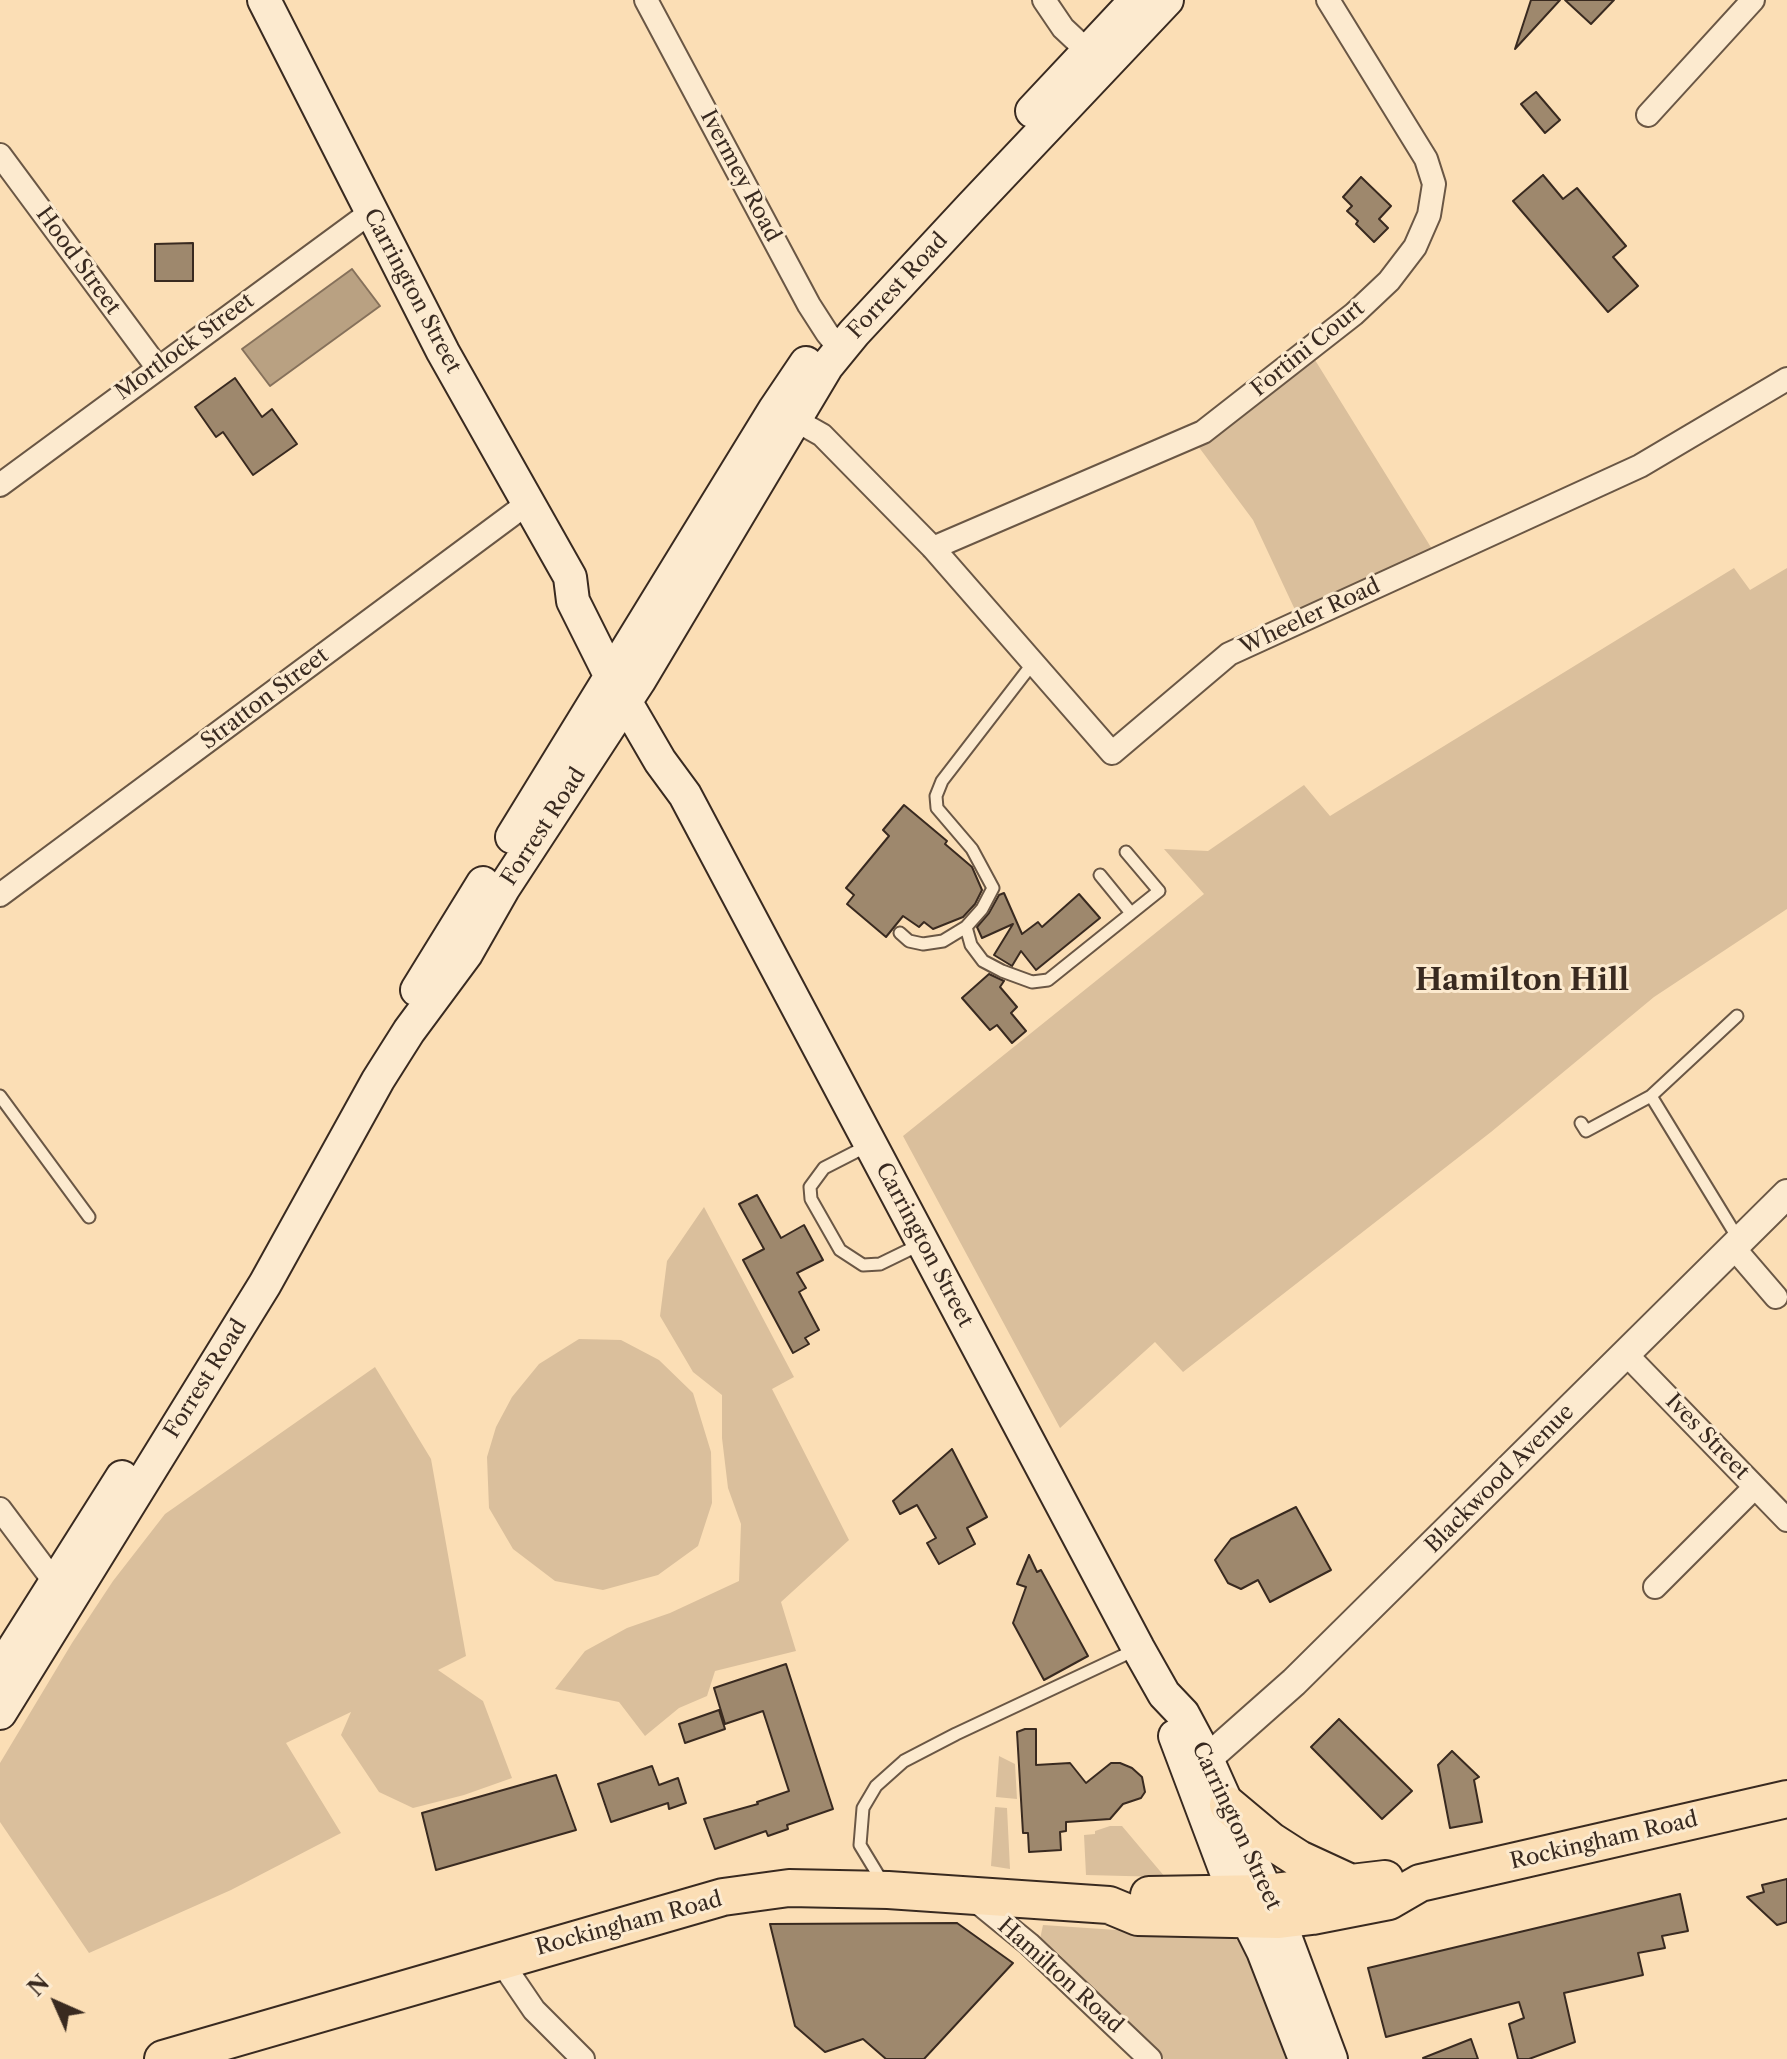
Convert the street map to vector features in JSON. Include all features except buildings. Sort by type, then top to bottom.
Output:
[{"type":"main road","name":"Carrington Street","points":[[264,0],[443,352],[570,577],[591,592],[625,678],[674,748],[685,795],[1138,1648],[1164,1694],[1183,1714],[1207,1759],[1228,1805],[1257,1907]]},
{"type":"main road","name":"Forrest Road","points":[[1096,59],[1136,0]]},
{"type":"main road","name":"Forrest Road","points":[[0,1713],[123,1475],[159,1428],[249,1285],[334,1125],[625,678],[833,341],[1096,59],[1167,0]]},
{"type":"main road","name":"Forrest Road","points":[[0,1670],[62,1592]]},
{"type":"main road","name":"Carrington Street","points":[[1164,1694],[1169,1721],[1257,1907]]},
{"type":"main road","name":"Rockingham Road","points":[[163,2059],[723,1897],[789,1888],[888,1890],[1109,1905],[1138,1895],[1312,1916],[1389,1901],[1420,1883],[1787,1799]]},
{"type":"main road","points":[[1228,1805],[1271,1841],[1299,1859],[1351,1883]]},
{"type":"main road","name":"Rockingham Road","points":[[1257,1907],[1382,1878],[1420,1883]]},
{"type":"main road","points":[[1257,1907],[1263,1951],[1305,2059]]},
{"type":"main road","points":[[1257,1907],[1331,2059]]},
{"type":"street","name":"Ivermey Road","points":[[646,0],[809,305],[833,341]]},
{"type":"street","points":[[1044,0],[1056,19],[1096,59]]},
{"type":"street","name":"Fortini Court","points":[[933,548],[1203,432],[1354,314],[1389,281],[1415,247],[1429,215],[1434,184],[1426,159],[1328,0]]},
{"type":"street","points":[[1648,115],[1753,0]]},
{"type":"street","name":"Hood Street","points":[[0,155],[157,367]]},
{"type":"street","name":"Mortlock Street","points":[[0,485],[371,212]]},
{"type":"street","name":"Wheeler Road","points":[[786,414],[822,435],[933,548],[1112,753],[1229,654],[1640,466],[1787,379]]},
{"type":"street","name":"Stratton Street","points":[[0,895],[528,503]]},
{"type":"street","name":"Blackwood Avenue","points":[[1207,1759],[1294,1682],[1787,1194]]},
{"type":"street","points":[[1736,1244],[1776,1297]]},
{"type":"street","name":"Ives Street","points":[[1626,1354],[1787,1520]]},
{"type":"street","points":[[1655,1587],[1755,1487]]},
{"type":"street","points":[[0,1509],[62,1592]]},
{"type":"street","name":"Hamilton Road","points":[[968,1895],[1029,1944],[1150,2059]]},
{"type":"street","points":[[500,1960],[534,2010],[583,2059]]},
{"type":"lane","points":[[900,933],[909,941],[923,944],[943,941],[966,927],[982,909],[993,888],[972,849],[944,820],[937,808],[936,796],[942,781],[1033,663]]},
{"type":"lane","points":[[966,927],[971,945],[983,961],[1032,982],[1048,980],[1159,891],[1126,852]]},
{"type":"lane","points":[[1100,875],[1131,913]]},
{"type":"lane","points":[[1581,1123],[1586,1131],[1651,1096],[1737,1016]]},
{"type":"lane","points":[[0,1096],[89,1217]]},
{"type":"lane","points":[[1651,1096],[1736,1244]]},
{"type":"lane","points":[[871,1144],[824,1168],[810,1187],[811,1199],[840,1250],[863,1265],[880,1264],[923,1243]]},
{"type":"lane","points":[[888,1890],[860,1845],[863,1808],[876,1786],[904,1761],[1138,1648]]},
{"type":"shaded area","points":[[352,269],[380,306],[270,386],[242,349]]},
{"type":"shaded area","points":[[1315,360],[1432,549],[1296,612],[1253,520],[1198,446],[1231,425]]},
{"type":"shaded area","points":[[1734,568],[1750,590],[1787,568],[1787,909],[1654,997],[1491,1132],[1183,1372],[1155,1342],[1060,1428],[903,1136],[1204,894],[1164,849],[1208,851],[1304,785],[1330,816]]},
{"type":"shaded area","points":[[704,1207],[794,1377],[772,1389],[849,1540],[781,1602],[796,1651],[715,1671],[707,1696],[679,1708],[645,1736],[619,1702],[555,1689],[585,1651],[627,1628],[670,1613],[739,1581],[741,1524],[728,1488],[722,1438],[722,1395],[693,1372],[660,1316],[667,1261]]},
{"type":"shaded area","points":[[579,1339],[621,1340],[659,1360],[693,1393],[711,1452],[712,1503],[698,1546],[658,1575],[603,1590],[555,1581],[513,1549],[489,1508],[487,1457],[496,1427],[512,1397],[539,1364]]},
{"type":"shaded area","points":[[375,1367],[431,1459],[466,1656],[438,1670],[483,1701],[512,1778],[413,1808],[379,1792],[341,1735],[351,1712],[286,1743],[341,1833],[231,1890],[89,1953],[0,1822],[0,1763],[113,1581],[165,1514]]},
{"type":"shaded area","points":[[999,1756],[1015,1764],[1017,1799],[996,1797]]},
{"type":"shaded area","points":[[995,1807],[1007,1808],[1010,1869],[991,1866]]},
{"type":"shaded area","points":[[1122,1826],[1165,1877],[1086,1875],[1084,1835],[1095,1834],[1095,1831]]},
{"type":"shaded area","points":[[1043,1925],[1234,1938],[1248,1947],[1293,2059],[1164,2059],[1058,1953],[1040,1939]]},
{"type":"district","name":"Hamilton Hill","points":[[1522,981]]}]
